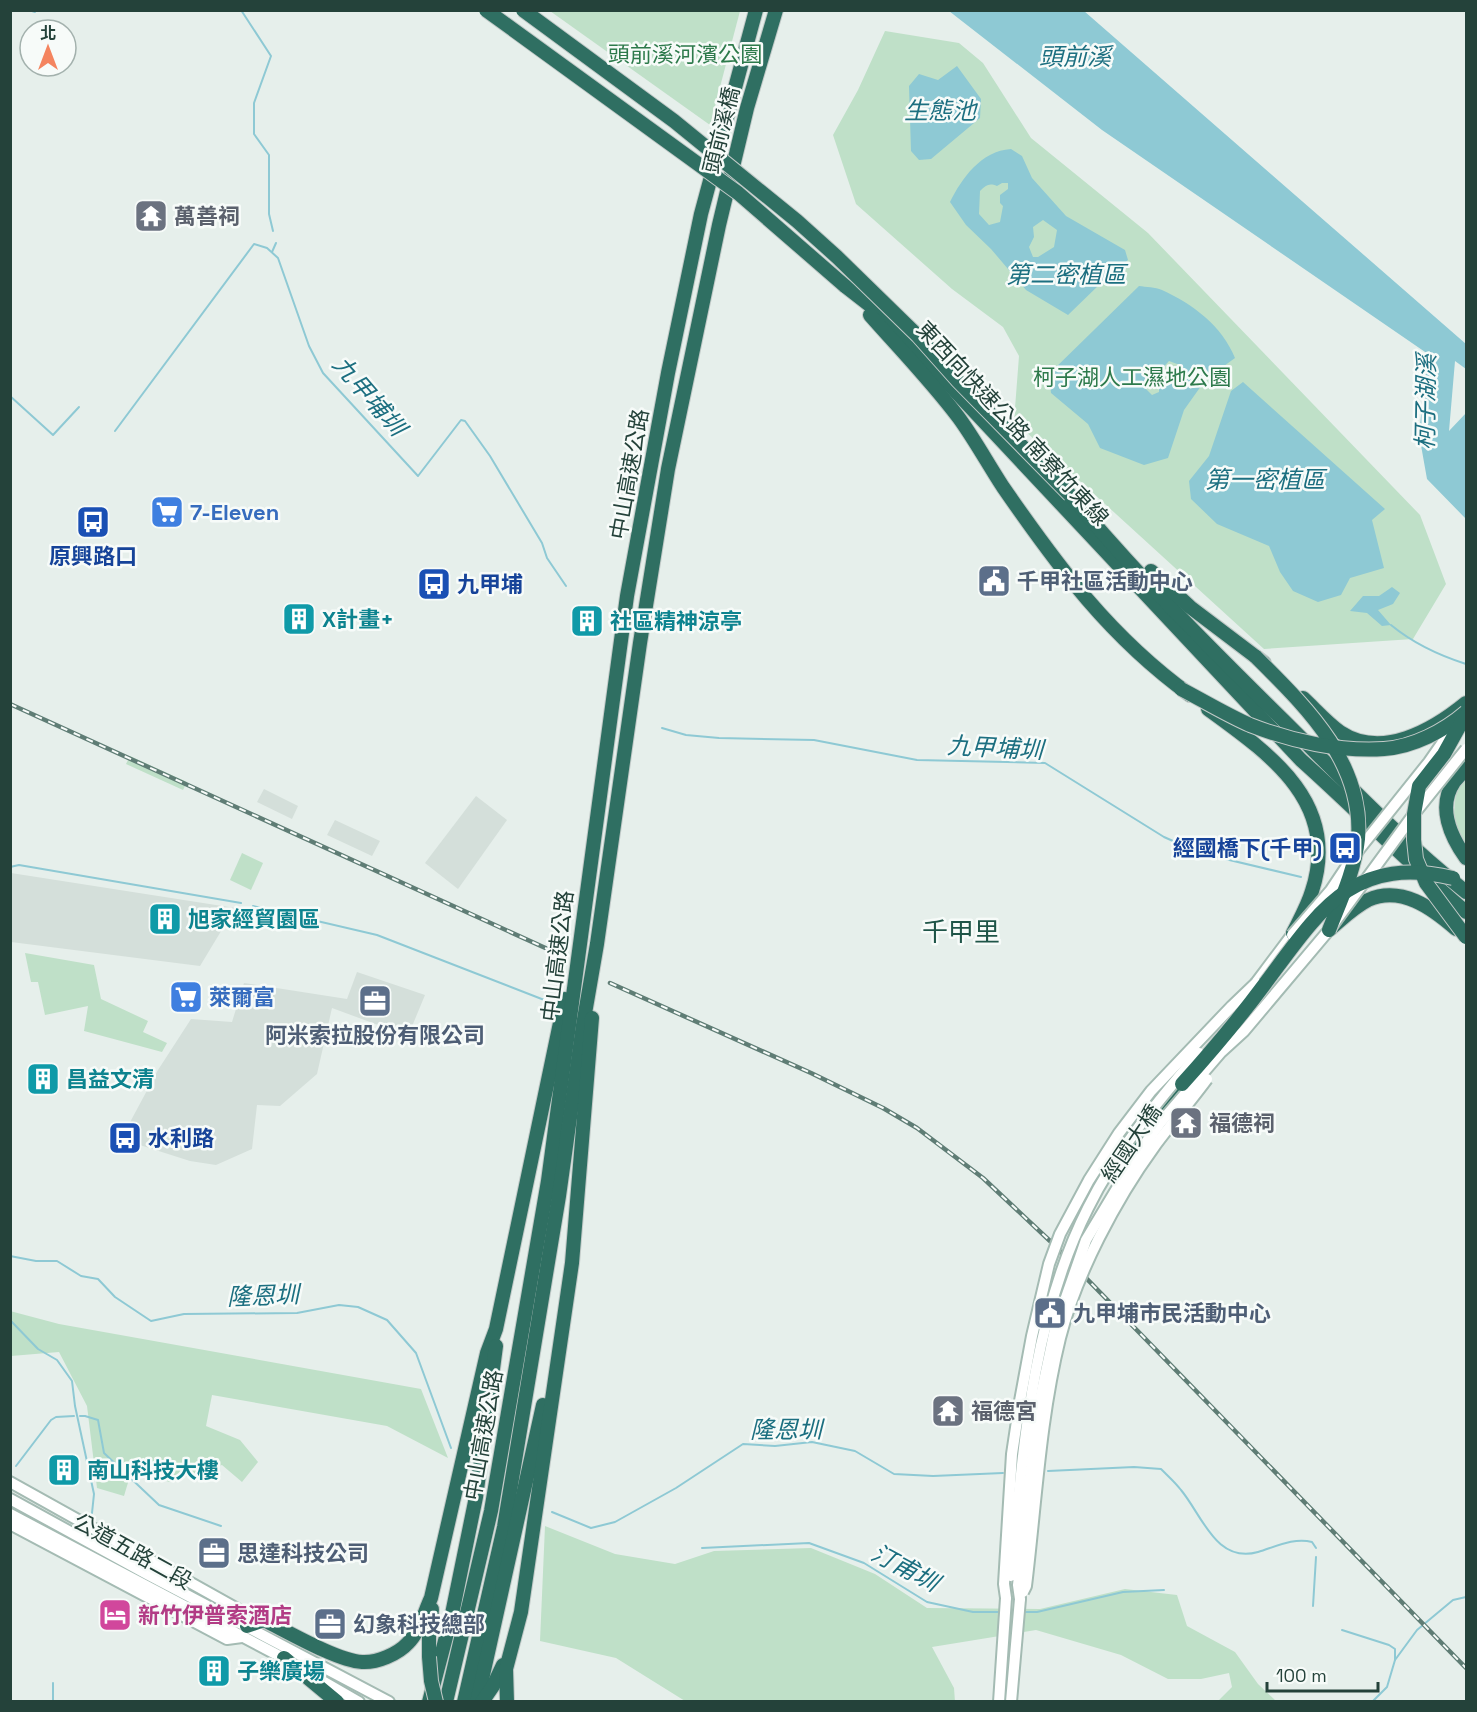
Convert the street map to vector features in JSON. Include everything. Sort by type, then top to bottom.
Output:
[{"type":"highway","name":"東西向快速公路 南寮竹東線","points":[[486,10],[738,194],[872,307],[913,346],[1002,442],[1240,679],[1411,847],[1467,892]]},
{"type":"highway","name":"東西向快速公路 南寮竹東線","points":[[524,10],[674,121],[837,257],[910,328],[1071,495],[1098,536],[1302,760],[1399,853],[1467,912]]},
{"type":"highway","name":"頭前溪橋","points":[[701,214],[756,10]]},
{"type":"highway","name":"頭前溪橋","points":[[719,225],[747,108],[776,10]]},
{"type":"highway","name":"中山高速公路","points":[[446,1701],[491,1511],[503,1444],[548,1181],[587,885],[613,715],[627,596],[668,373],[701,214]]},
{"type":"highway","name":"中山高速公路","points":[[464,1701],[504,1527],[560,1196],[583,1025],[668,469],[686,374],[719,225]]},
{"type":"highway","points":[[845,286],[910,359],[959,419],[1002,486],[1077,589],[1113,629],[1159,672],[1260,747],[1282,768],[1300,791],[1314,818],[1318,833],[1317,871],[1312,892],[1292,935]]},
{"type":"highway","points":[[1071,495],[1162,582],[1220,631],[1256,657],[1340,732],[1353,739],[1386,744],[1406,739],[1448,718],[1467,703]]},
{"type":"highway","points":[[1256,657],[1307,710],[1340,757],[1351,783],[1356,806],[1358,839],[1348,884],[1329,930]]},
{"type":"highway","points":[[1181,689],[1250,725],[1299,741],[1342,748],[1385,749],[1423,739],[1467,712]]},
{"type":"highway","points":[[1467,712],[1444,754],[1419,786],[1414,814],[1416,859],[1426,884],[1467,937]]},
{"type":"highway","points":[[1467,768],[1452,784],[1447,814],[1449,829],[1467,858]]},
{"type":"highway","points":[[1117,1160],[1217,1046],[1314,919],[1331,903],[1349,889],[1372,878],[1395,873],[1435,874],[1467,883]]},
{"type":"highway","points":[[245,1631],[264,1620],[345,1659],[363,1662],[379,1660],[395,1653],[408,1643],[420,1626],[431,1598],[487,1353],[496,1329],[545,1100],[587,885]]},
{"type":"highway","points":[[1329,930],[1368,900],[1384,896],[1418,901],[1434,910],[1467,937]]},
{"type":"highway","points":[[507,1701],[506,1669],[521,1611],[572,1263],[597,944]]},
{"type":"highway","points":[[429,1701],[454,1604],[476,1497],[495,1353],[496,1329]]},
{"type":"highway","points":[[477,1701],[541,1412],[561,1335]]},
{"type":"highway","points":[[431,1598],[429,1657],[436,1701]]},
{"type":"highway","points":[[482,1701],[493,1686],[504,1662],[521,1611]]},
{"type":"highway","points":[[285,1659],[338,1701]]},
{"type":"main road","name":"經國大橋","points":[[999,1701],[1006,1598],[1010,1584],[1030,1404],[1056,1290],[1088,1208],[1153,1107],[1331,890],[1353,857],[1467,712]]},
{"type":"main road","points":[[1011,1701],[1020,1599],[1026,1586],[1046,1413],[1060,1337],[1093,1248],[1139,1168],[1244,1032],[1329,930],[1414,814],[1467,749]]},
{"type":"main road","points":[[1006,1598],[1004,1584],[1012,1454],[1032,1336],[1048,1264],[1056,1244],[1089,1180],[1119,1133],[1151,1091],[1256,983]]},
{"type":"main road","name":"公道五路二段","points":[[10,1482],[243,1612],[245,1631]]},
{"type":"main road","name":"公道五路二段","points":[[10,1499],[147,1574],[245,1631],[285,1659],[359,1701]]},
{"type":"main road","name":"公道五路二段","points":[[10,1514],[386,1700]]},
{"type":"main road","name":"公道五路二段","points":[[10,1524],[227,1639],[245,1631]]},
{"type":"shaded area","points":[[264,789],[298,806],[292,819],[257,802]]},
{"type":"shaded area","points":[[476,796],[507,820],[458,889],[425,863]]},
{"type":"shaded area","points":[[335,820],[380,841],[372,856],[327,835]]},
{"type":"shaded area","points":[[11,873],[235,908],[200,966],[11,942]]},
{"type":"shaded area","points":[[357,972],[425,995],[408,1036],[332,1008],[317,1074],[280,1106],[257,1105],[252,1149],[216,1165],[190,1161],[121,1139],[158,1070],[191,1019],[232,1022],[244,983],[347,999]]},
{"type":"green space","name":"頭前溪河濱公園","points":[[550,11],[740,11],[710,125]]},
{"type":"green space","name":"柯子湖人工濕地公園","points":[[885,31],[959,43],[983,63],[1031,138],[1148,233],[1420,515],[1446,584],[1413,639],[1264,649],[1014,421],[1019,356],[1003,327],[952,289],[856,204],[833,135],[858,90]]},
{"type":"green space","points":[[130,756],[187,782],[183,790],[126,764]]},
{"type":"green space","points":[[1466,778],[1466,848],[1453,824],[1456,790]]},
{"type":"green space","points":[[242,853],[263,863],[251,890],[230,880]]},
{"type":"green space","points":[[25,953],[94,965],[101,999],[148,1021],[143,1032],[167,1043],[162,1052],[84,1031],[88,1006],[45,1015],[38,982],[31,982]]},
{"type":"green space","points":[[10,1311],[59,1324],[421,1389],[448,1458],[387,1426],[212,1395],[206,1426],[240,1440],[258,1462],[242,1482],[222,1465],[169,1482],[133,1466],[124,1496],[97,1488],[87,1406],[59,1352],[11,1356]]},
{"type":"green space","points":[[545,1526],[615,1554],[675,1564],[714,1551],[811,1548],[875,1574],[927,1608],[1040,1609],[1125,1589],[1177,1595],[1187,1626],[1235,1652],[1258,1684],[1276,1701],[1218,1701],[1232,1687],[1229,1673],[1201,1679],[1168,1679],[1121,1655],[1036,1630],[932,1647],[954,1688],[955,1702],[685,1701],[616,1658],[540,1641]]},
{"type":"water","name":"頭前溪","points":[[949,11],[1084,11],[1466,344],[1466,369],[1455,361],[1449,431],[1466,413],[1466,519],[1427,479],[1419,434],[1428,354],[1102,130]]},
{"type":"water","name":"生態池","points":[[957,66],[981,99],[980,118],[931,159],[919,160],[911,151],[909,86],[919,74],[938,80]]},
{"type":"water","name":"第二密植區","points":[[1011,149],[1022,156],[1032,178],[1066,216],[1125,250],[1128,260],[1068,315],[1026,290],[991,249],[966,225],[950,202],[960,184],[974,167],[990,155]],"holes":[[[1008,183],[1008,189],[1000,195],[1000,203],[1003,206],[1000,222],[989,225],[979,214],[980,191],[988,185],[997,186]],[[1043,220],[1057,230],[1054,247],[1038,257],[1033,257],[1029,247],[1034,237],[1033,227]]]},
{"type":"water","points":[[1139,286],[1162,290],[1195,309],[1214,326],[1235,358],[1206,379],[1184,410],[1168,458],[1144,465],[1100,448],[1088,424],[1051,393],[1049,374]],"holes":[[[1169,361],[1180,365],[1177,377],[1159,383],[1159,392],[1152,395],[1144,387],[1147,374],[1158,373]]]},
{"type":"water","name":"第一密植區","points":[[1243,382],[1385,509],[1372,520],[1384,568],[1350,578],[1341,595],[1318,602],[1293,591],[1280,572],[1269,546],[1217,524],[1191,499],[1189,481],[1209,456],[1231,391]]},
{"type":"water","points":[[1392,587],[1400,593],[1393,604],[1378,610],[1391,625],[1382,626],[1367,613],[1350,611],[1363,596],[1379,596]]},
{"type":"waterway","points":[[29,10],[35,12]]},
{"type":"waterway","points":[[241,10],[271,56],[254,103],[254,134],[269,155],[269,214],[273,231]]},
{"type":"waterway","points":[[272,252],[276,243]]},
{"type":"waterway","name":"九甲埔圳","points":[[115,431],[254,244],[267,248],[278,258],[309,346],[323,373],[418,476],[461,420],[465,421],[490,456],[542,543],[547,558],[566,586]]},
{"type":"waterway","points":[[10,396],[53,435],[79,407]]},
{"type":"waterway","points":[[1391,625],[1408,638],[1427,648],[1466,664]]},
{"type":"waterway","name":"九甲埔圳","points":[[662,728],[686,735],[719,738],[814,740],[917,760],[1045,763],[1164,837],[1200,853],[1301,877]]},
{"type":"waterway","points":[[10,867],[19,865],[241,903]]},
{"type":"waterway","points":[[253,906],[377,935],[552,1003]]},
{"type":"waterway","name":"隆恩圳","points":[[10,1256],[36,1261],[57,1261],[81,1276],[98,1279],[115,1297],[151,1321],[184,1314],[297,1313],[339,1305],[358,1307],[387,1320],[416,1353],[451,1448]]},
{"type":"waterway","points":[[10,1320],[38,1349],[57,1360],[72,1381],[75,1406],[94,1494],[92,1513]]},
{"type":"waterway","name":"汀甫圳","points":[[16,1466],[51,1420],[56,1417],[74,1416]]},
{"type":"waterway","name":"汀甫圳","points":[[80,1416],[98,1420],[104,1453],[159,1505],[221,1526]]},
{"type":"waterway","name":"隆恩圳","points":[[552,1512],[591,1528],[615,1522],[676,1488],[743,1444],[775,1446],[812,1442],[855,1451],[894,1474],[933,1476],[1003,1473]]},
{"type":"waterway","name":"隆恩圳","points":[[1048,1471],[1134,1467],[1161,1469],[1189,1500],[1212,1535],[1231,1551],[1243,1554],[1258,1552],[1298,1541],[1312,1542],[1316,1548]]},
{"type":"waterway","name":"汀甫圳","points":[[702,1548],[809,1543],[864,1563],[927,1602],[973,1612],[1002,1612]]},
{"type":"waterway","name":"隆恩圳","points":[[1313,1606],[1316,1557]]},
{"type":"waterway","name":"汀甫圳","points":[[1022,1612],[1037,1612],[1123,1592],[1164,1590]]},
{"type":"waterway","points":[[1372,1702],[1387,1687],[1395,1660],[1417,1630],[1453,1600],[1466,1597]]},
{"type":"waterway","points":[[1342,1630],[1389,1645],[1395,1649],[1395,1660]]},
{"type":"waterway","points":[[53,1683],[53,1702]]},
{"type":"railway","points":[[10,704],[563,956]]},
{"type":"railway","points":[[610,983],[811,1073],[883,1108],[917,1128],[983,1178],[1050,1241],[1466,1668]]},
{"type":"place","name":"萬善祠","points":[[151,216]]},
{"type":"place","name":"7-Eleven","points":[[167,512]]},
{"type":"place","name":"原興路口","points":[[93,522]]},
{"type":"place","name":"千甲社區活動中心","points":[[994,581]]},
{"type":"place","name":"九甲埔","points":[[434,584]]},
{"type":"place","name":"X計畫+","points":[[299,619]]},
{"type":"place","name":"社區精神涼亭","points":[[587,621]]},
{"type":"place","name":"經國橋下(千甲)","points":[[1345,848]]},
{"type":"place","name":"旭家經貿園區","points":[[165,919]]},
{"type":"place","name":"萊爾富","points":[[186,997]]},
{"type":"place","name":"阿米索拉股份有限公司","points":[[375,1001]]},
{"type":"place","name":"昌益文清","points":[[43,1079]]},
{"type":"place","name":"福德祠","points":[[1186,1123]]},
{"type":"place","name":"水利路","points":[[125,1138]]},
{"type":"place","name":"九甲埔市民活動中心","points":[[1050,1313]]},
{"type":"place","name":"福德宮","points":[[948,1411]]},
{"type":"place","name":"南山科技大樓","points":[[64,1470]]},
{"type":"place","name":"思達科技公司","points":[[214,1553]]},
{"type":"place","name":"新竹伊普索酒店","points":[[115,1615]]},
{"type":"place","name":"幻象科技總部","points":[[330,1624]]},
{"type":"place","name":"子樂廣場","points":[[214,1671]]},
{"type":"district","name":"千甲里","points":[[961,932]]},
{"type":"water label","name":"柯子湖溪","points":[[1426,402]]}]
